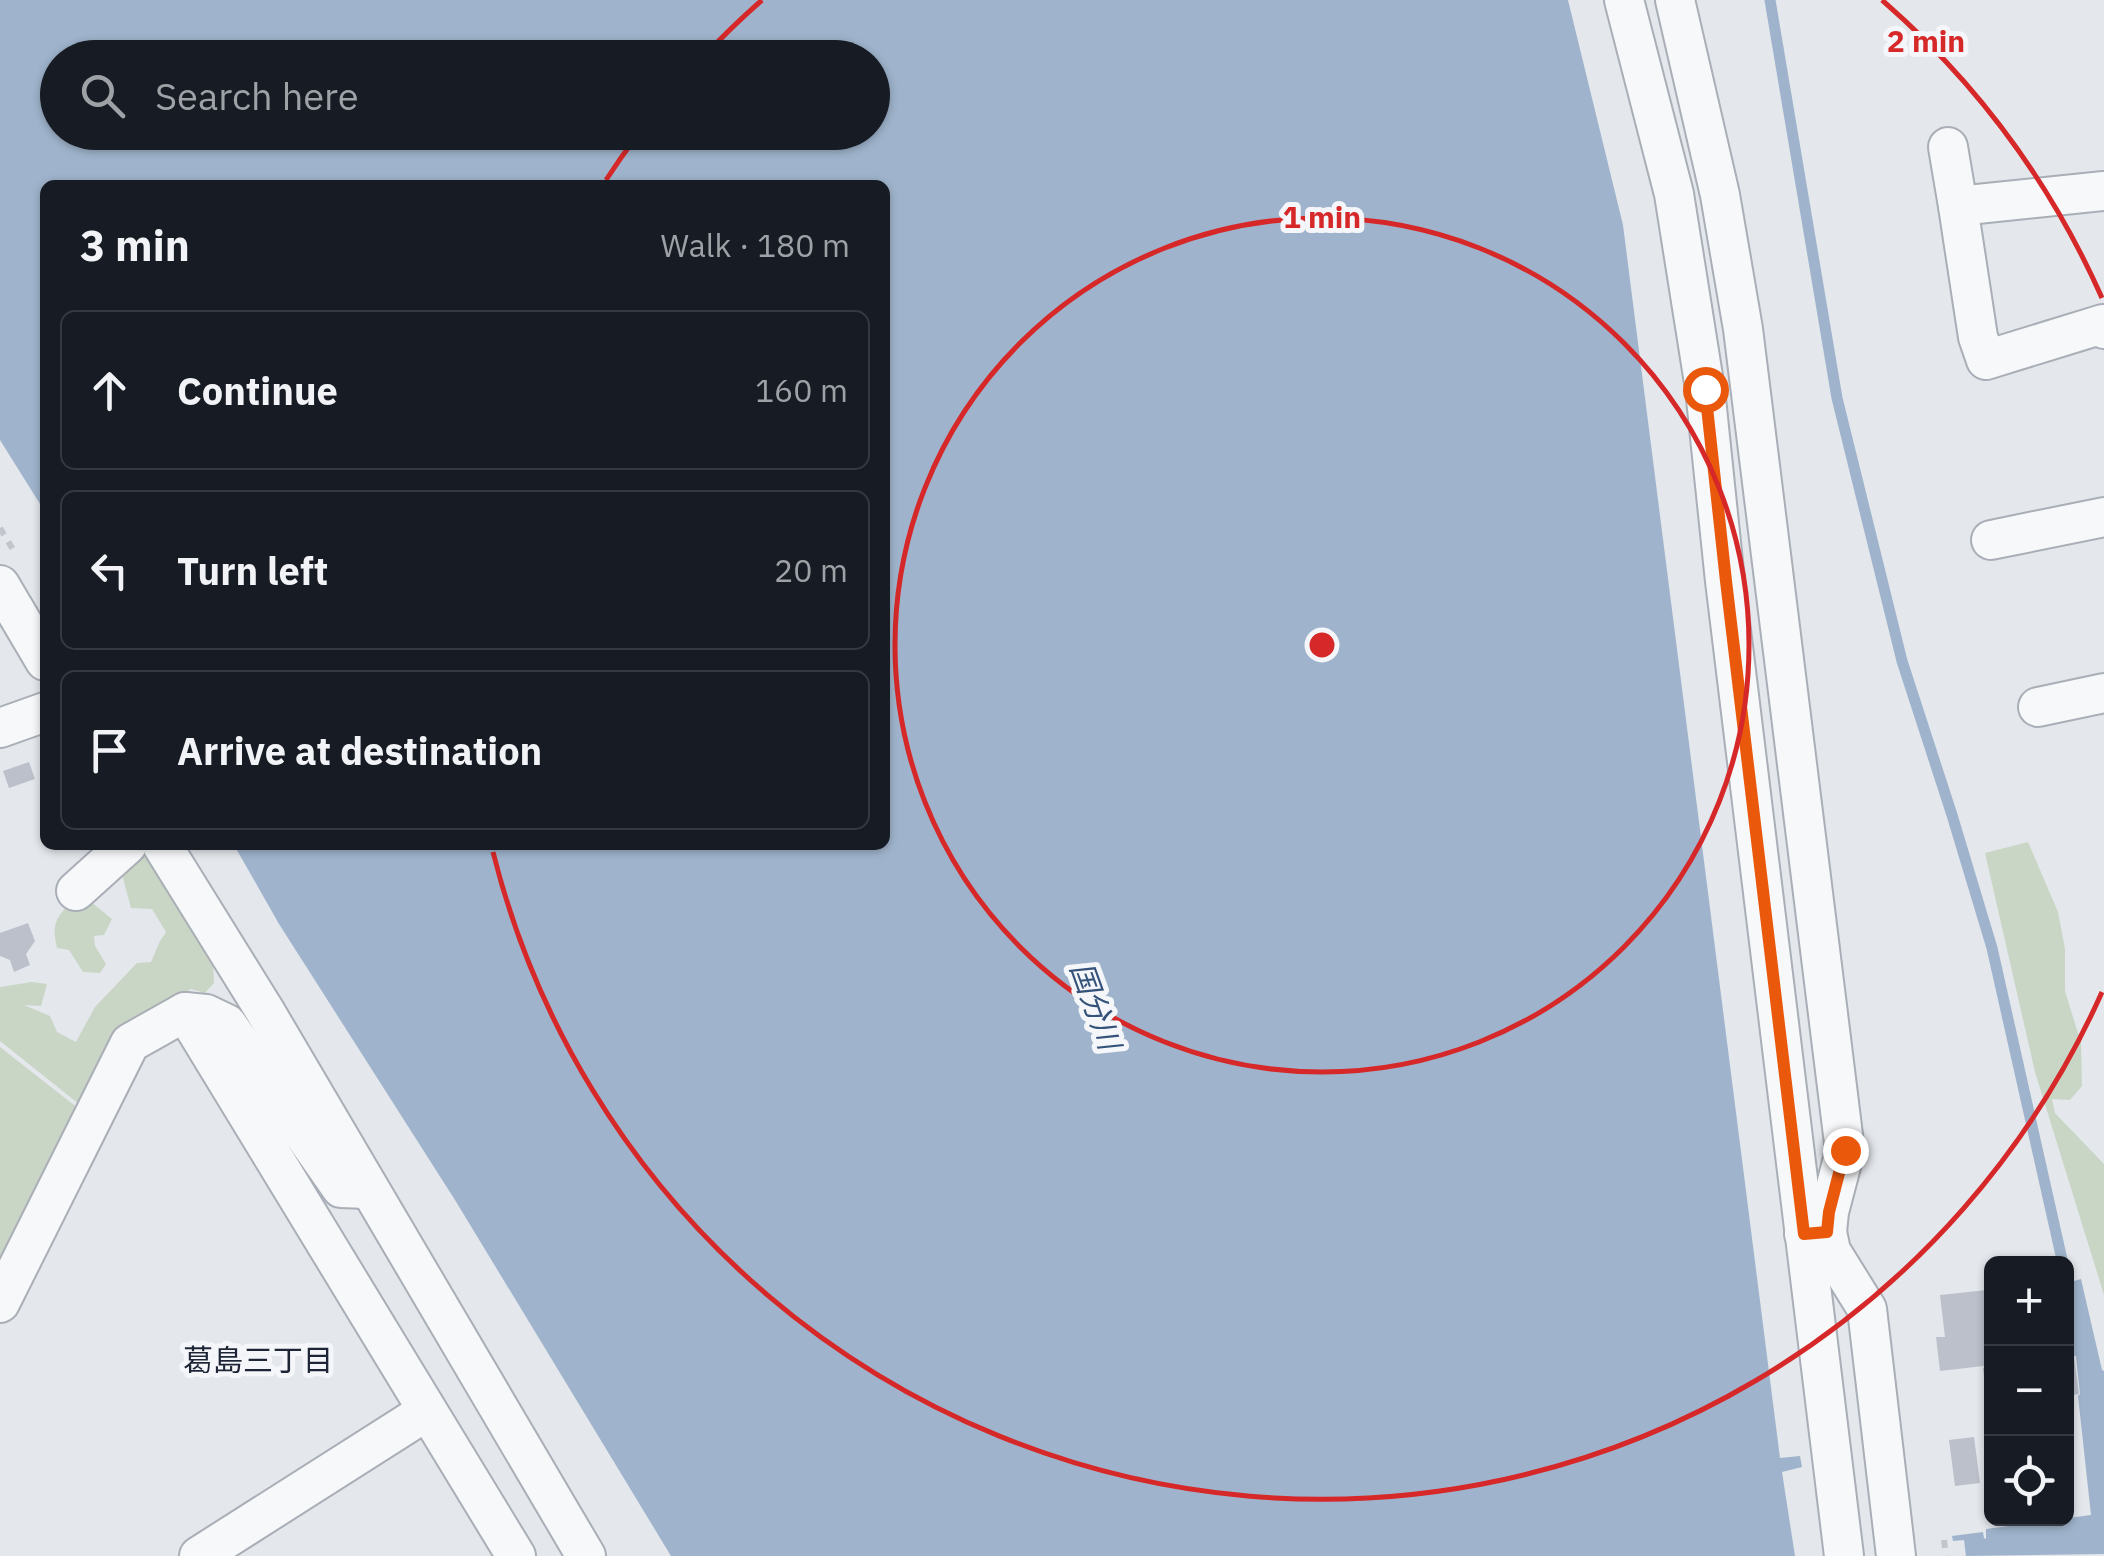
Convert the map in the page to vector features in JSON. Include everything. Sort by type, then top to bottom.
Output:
[{"type":"street","points":[[1624,0],[1674,194],[1705,389],[1728,601],[1815,1233],[1844,1556]]},
{"type":"street","points":[[1675,0],[1720,194],[1743,329],[1845,1150],[1829,1212],[1815,1233]]},
{"type":"street","points":[[1948,147],[1978,337],[1986,360],[2104,326]]},
{"type":"street","points":[[1958,206],[2104,191]]},
{"type":"street","points":[[1991,540],[2104,516]]},
{"type":"street","points":[[0,585],[40,653]]},
{"type":"street","points":[[2038,707],[2104,693]]},
{"type":"street","points":[[0,728],[40,714]]},
{"type":"street","points":[[76,891],[121,850]]},
{"type":"street","points":[[165,850],[265,1010],[586,1556]]},
{"type":"street","points":[[0,1303],[130,1043],[184,1012],[206,1014],[228,1024],[340,1188],[370,1189]]},
{"type":"street","points":[[184,1012],[516,1556]]},
{"type":"street","points":[[1815,1233],[1868,1309],[1896,1556]]},
{"type":"street","points":[[200,1556],[427,1411]]},
{"type":"path","points":[[1944,1540],[1946,1556]]},
{"type":"green space","points":[[2028,842],[2058,912],[2065,949],[2065,991],[2081,1043],[2082,1086],[2070,1100],[2052,1099],[2055,1113],[2104,1164],[2104,1295],[2035,1072],[1985,853]]},
{"type":"green space","points":[[148,856],[213,964],[214,983],[205,993],[191,989],[153,1008],[115,1036],[79,1104],[0,1041],[0,987],[47,984],[41,1006],[24,1005],[50,1016],[57,1032],[76,1042],[95,1007],[137,963],[151,962],[166,932],[152,909],[131,908],[122,874],[127,861]]},
{"type":"green space","points":[[71,902],[91,902],[112,919],[104,935],[94,936],[95,946],[106,964],[100,973],[83,972],[69,950],[57,948],[56,922]]},
{"type":"green space","points":[[0,1047],[79,1109],[0,1266]]},
{"type":"water","name":"国分川","points":[[0,0],[1568,0],[1623,225],[1780,1458],[1800,1456],[1802,1467],[1782,1472],[1795,1556],[671,1556],[237,850],[890,850],[890,180],[40,180],[40,504],[0,440]]},
{"type":"water","points":[[2081,1279],[2104,1371],[2104,1554],[1966,1556],[1964,1540],[1953,1541],[1952,1536],[1983,1532],[1986,1539],[1986,1529],[2074,1526],[2074,1517],[2091,1515],[2074,1356],[2074,1281]]},
{"type":"building","points":[[29,762],[35,779],[9,788],[3,771]]},
{"type":"building","points":[[28,923],[35,941],[26,954],[30,965],[14,972],[10,960],[0,956],[0,933]]},
{"type":"building","points":[[1984,1290],[1984,1366],[1940,1371],[1936,1337],[1945,1337],[1940,1295]]},
{"type":"building","points":[[2074,1357],[2079,1394],[2074,1395]]},
{"type":"building","points":[[1974,1437],[1980,1483],[1955,1486],[1949,1440]]},
{"type":"waterway","points":[[1770,0],[1837,398],[1902,661],[1992,948],[2061,1256]]},
{"type":"district","name":"葛島三丁目","points":[[258,1361]]},
{"type":"route","points":[[1705,389],[1804,1234],[1827,1232],[1845,1150]]}]
